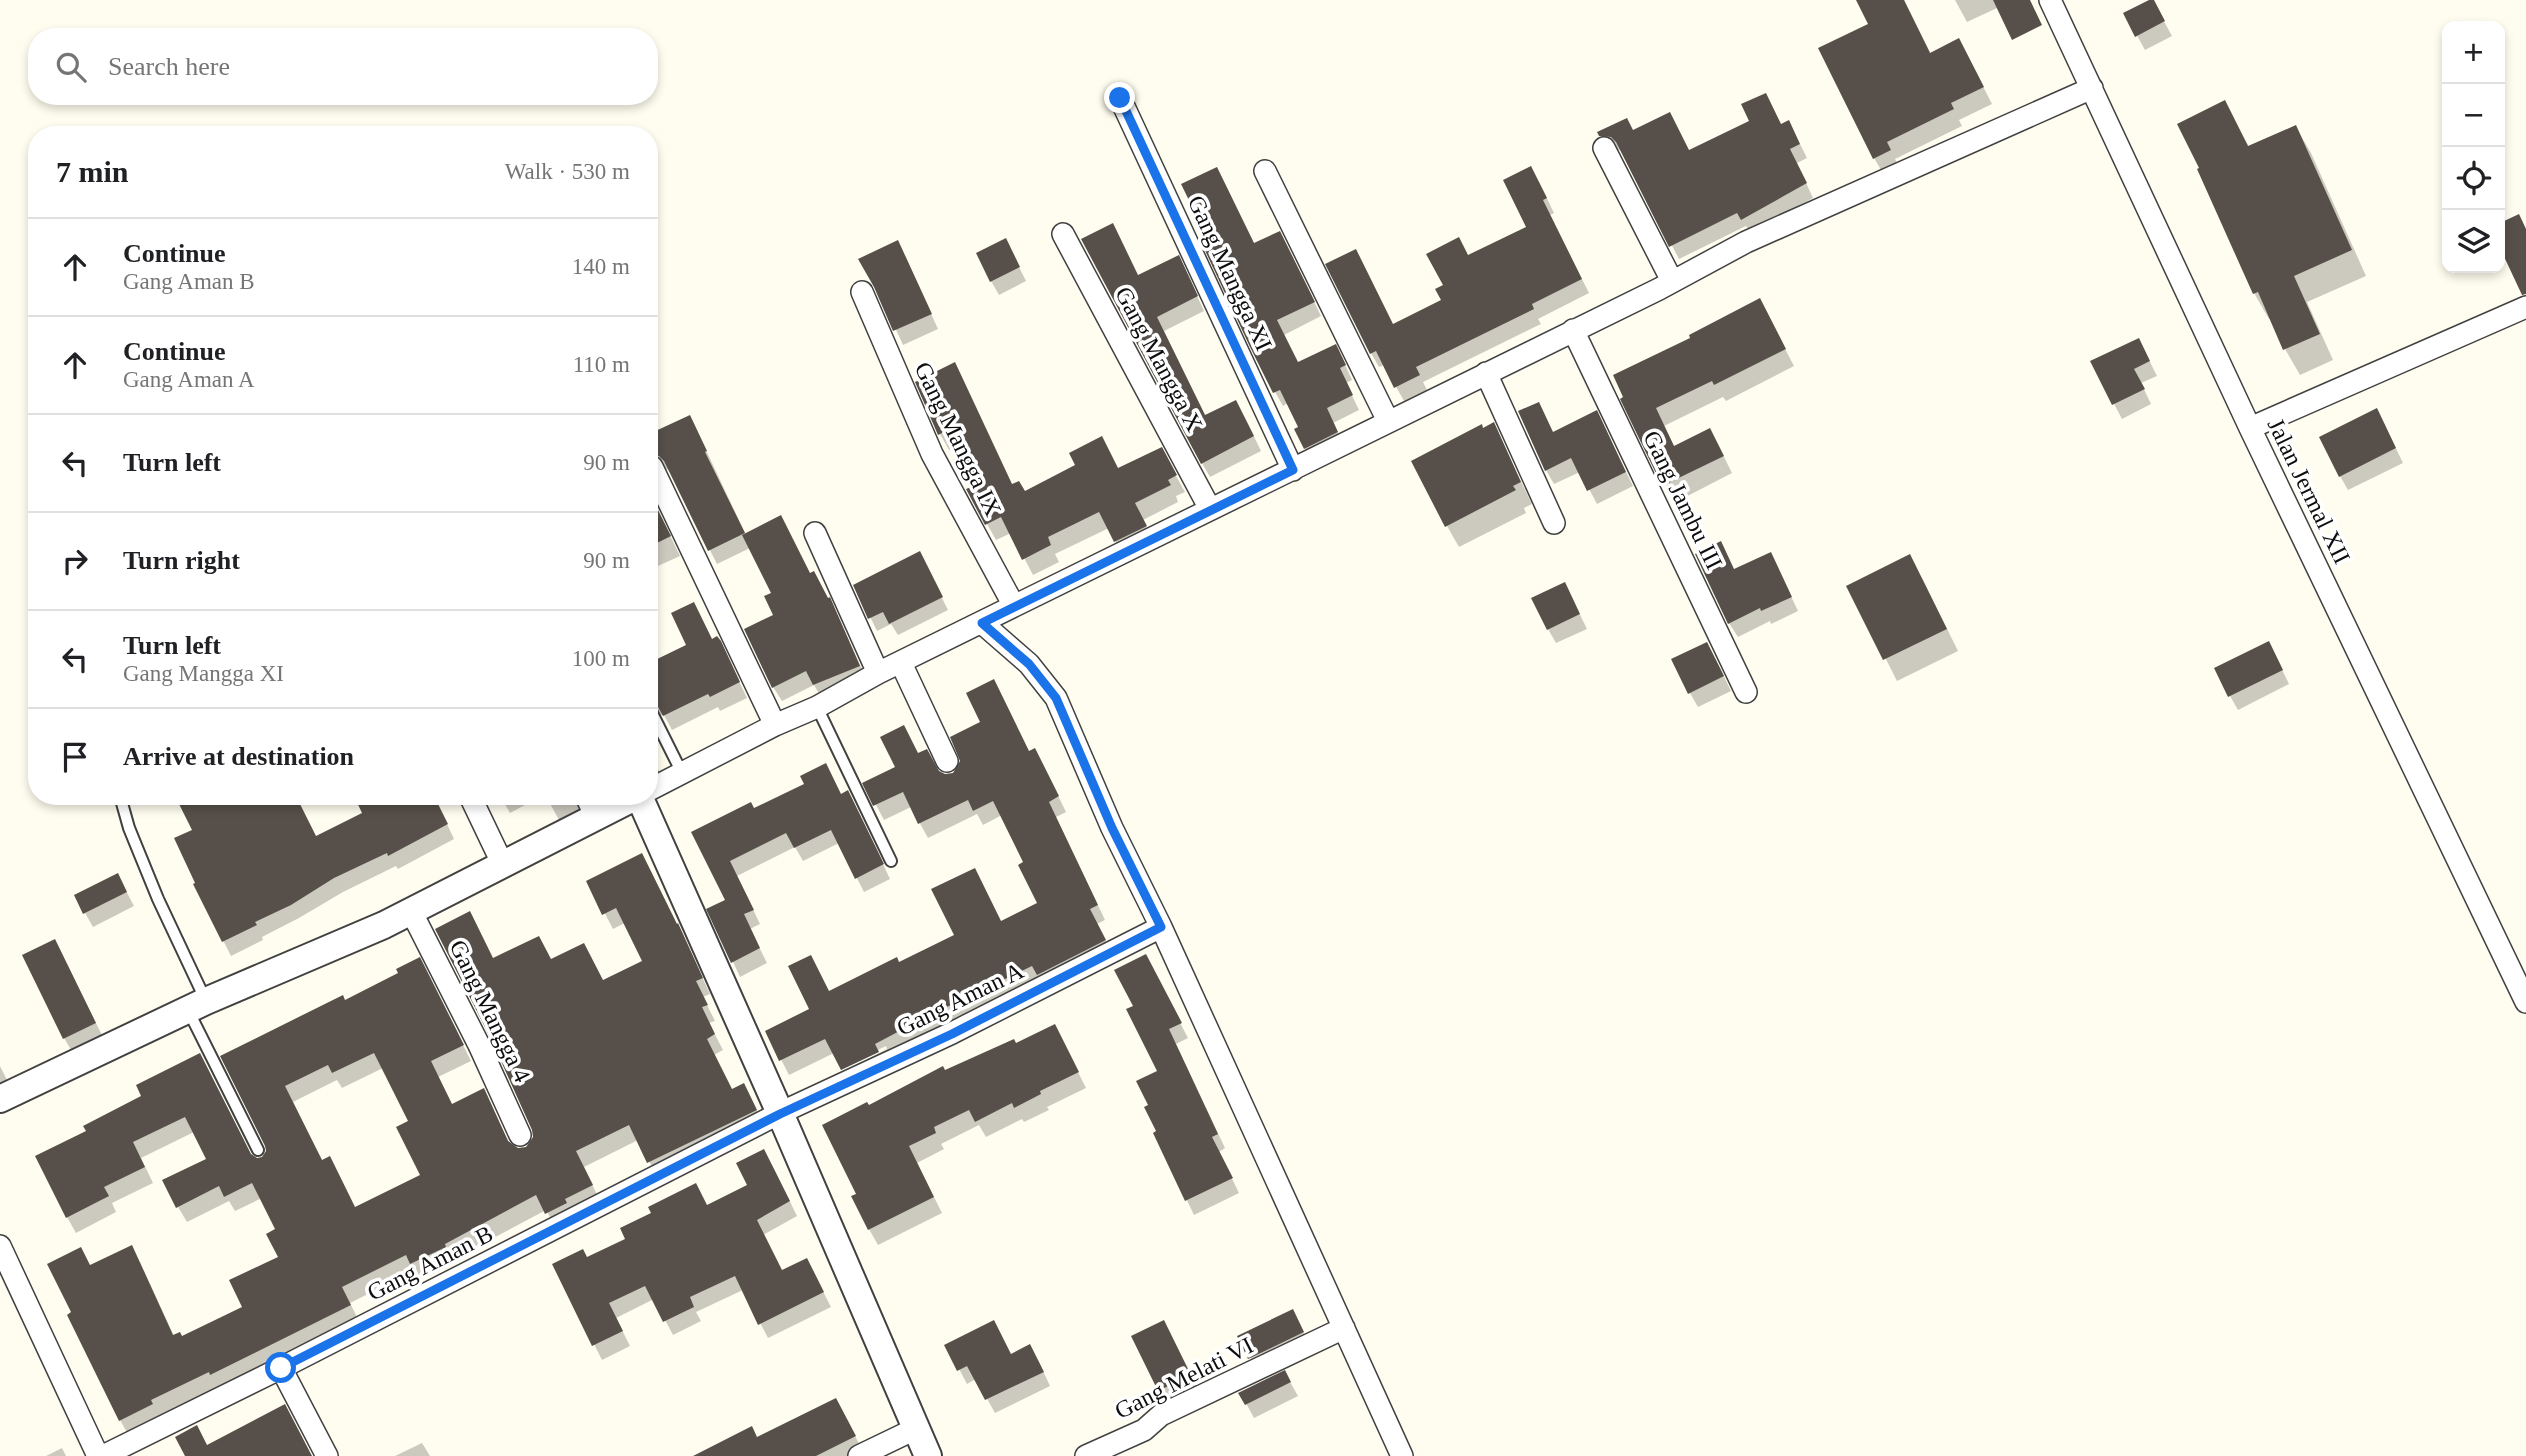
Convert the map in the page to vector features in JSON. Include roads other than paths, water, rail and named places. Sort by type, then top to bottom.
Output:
[{"type":"street","name":"Jalan Jermal XII","points":[[2050,0],[2250,428],[2526,1002]]},
{"type":"street","points":[[658,785],[775,725],[817,707],[878,673],[1293,470],[1746,242],[2092,88]]},
{"type":"street","name":"Gang Mangga XI","points":[[1120,98],[1293,470]]},
{"type":"street","points":[[1604,148],[1672,281]]},
{"type":"street","points":[[1265,171],[1388,421]]},
{"type":"street","name":"Gang Mangga X","points":[[1063,234],[1210,509]]},
{"type":"street","name":"Gang Mangga IX","points":[[862,292],[932,454],[1014,606]]},
{"type":"street","points":[[2250,428],[2526,307]]},
{"type":"street","name":"Gang Jambu III","points":[[1573,330],[1746,692]]},
{"type":"street","points":[[1486,373],[1554,523]]},
{"type":"street","points":[[658,480],[775,725]]},
{"type":"street","points":[[814,533],[878,673]]},
{"type":"street","points":[[982,623],[1029,664],[1056,698],[1112,828],[1161,927],[1402,1456]]},
{"type":"street","points":[[901,663],[947,761]]},
{"type":"street","points":[[474,805],[503,865]]},
{"type":"street","points":[[642,805],[928,1456]]},
{"type":"street","points":[[0,1099],[197,1006],[309,959],[411,911],[503,865],[591,807]]},
{"type":"street","name":"Gang Mangga 4","points":[[411,911],[468,1022],[520,1135]]},
{"type":"street","name":"Gang Aman A","points":[[780,1114],[952,1034],[1161,927]]},
{"type":"street","name":"Gang Aman B","points":[[101,1456],[281,1368],[780,1114]]},
{"type":"street","points":[[0,1246],[101,1456]]},
{"type":"street","name":"Gang Melati VI","points":[[1086,1456],[1144,1430],[1161,1415],[1344,1328]]},
{"type":"street","points":[[281,1368],[327,1456]]},
{"type":"street","points":[[859,1456],[915,1429]]},
{"type":"lane","points":[[817,707],[891,861]]},
{"type":"lane","points":[[658,725],[682,773]]},
{"type":"lane","points":[[123,805],[197,1006],[258,1150]]}]
